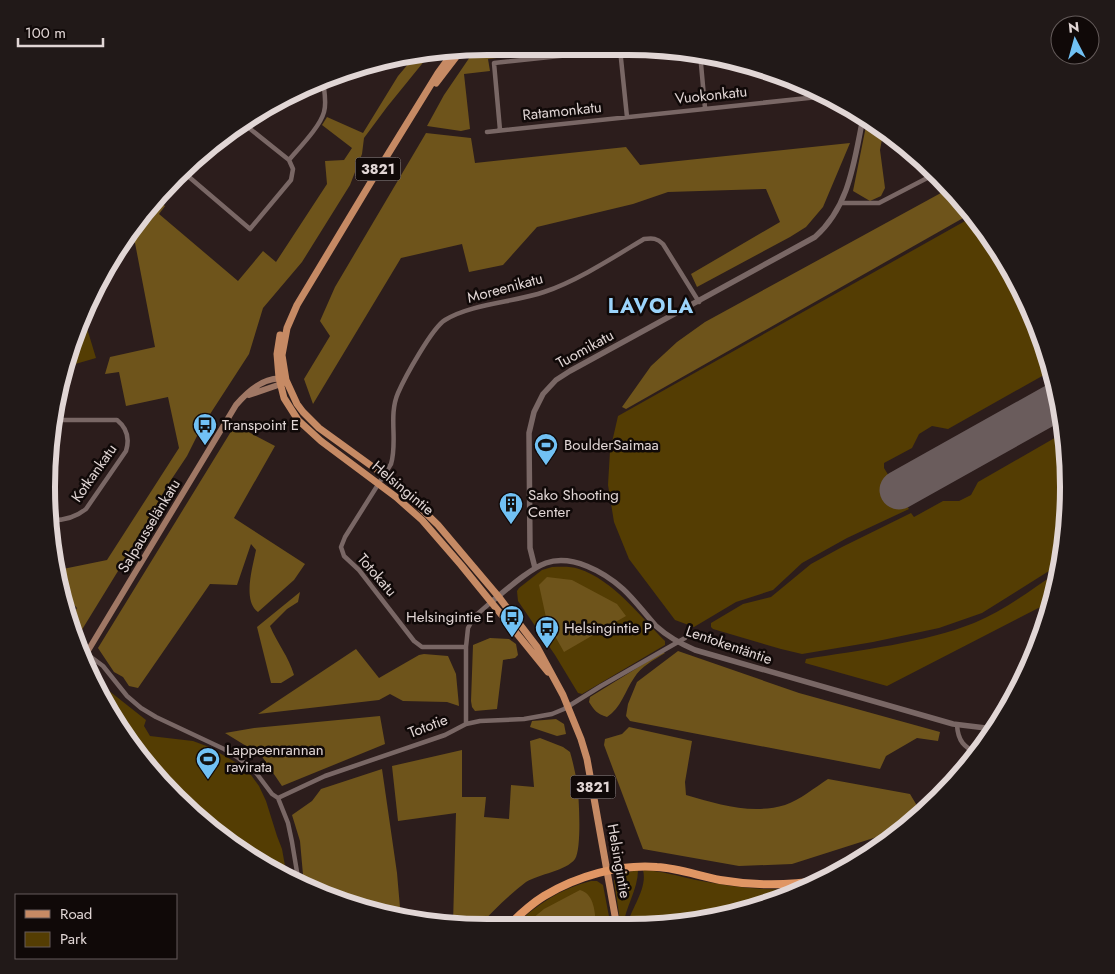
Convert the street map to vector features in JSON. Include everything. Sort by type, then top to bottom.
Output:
[{"type":"highway","points":[[517,919],[544,896],[573,882],[607,871],[624,868],[659,867],[748,885],[778,886],[799,883]]},
{"type":"main road","name":"Helsingintie","points":[[423,98],[457,56]]},
{"type":"main road","name":"Helsingintie","points":[[449,57],[339,233],[297,305],[287,328],[283,345],[282,381],[288,404],[304,426],[321,441],[403,502],[434,533],[558,686]]},
{"type":"main road","name":"Salpausselänkatu","points":[[88,652],[236,405],[255,387],[268,381],[282,381]]},
{"type":"main road","name":"Helsingintie","points":[[282,381],[310,420],[406,494],[438,525],[498,596],[537,647],[569,707],[587,759],[616,919]]},
{"type":"street","points":[[500,130],[494,63],[566,55]]},
{"type":"street","points":[[621,55],[627,117]]},
{"type":"street","points":[[701,61],[706,108]]},
{"type":"street","points":[[289,160],[324,113],[324,87]]},
{"type":"street","name":"Vuokonkatu","points":[[627,117],[809,95]]},
{"type":"street","name":"Ratamonkatu","points":[[487,132],[627,117]]},
{"type":"street","name":"Tuomikatu","points":[[535,568],[530,548],[529,433],[534,412],[543,394],[556,380],[570,371],[809,241],[826,226],[842,203],[849,185],[862,124]]},
{"type":"street","points":[[188,176],[250,229],[291,180],[293,169],[289,160],[248,127]]},
{"type":"street","points":[[842,203],[879,203],[928,177]]},
{"type":"street","name":"Moreenikatu","points":[[384,476],[392,458],[393,416],[398,392],[435,330],[444,320],[460,313],[544,292],[566,283],[644,239],[652,238],[664,244],[699,302]]},
{"type":"street","name":"Kotkankatu","points":[[56,519],[79,514],[86,509],[126,451],[129,442],[126,430],[117,420],[61,420]]},
{"type":"street","name":"Totokatu","points":[[384,476],[345,537],[341,547],[344,556],[359,570],[414,641],[422,647],[466,647]]},
{"type":"street","name":"Lentokentäntie","points":[[490,603],[535,568],[546,563],[567,561],[594,570],[623,589],[657,627],[677,641],[695,650],[957,725],[986,728]]},
{"type":"street","name":"Tototie","points":[[278,798],[325,776],[445,735],[466,724],[466,647],[468,628],[474,617],[490,603]]},
{"type":"street","points":[[466,724],[552,714],[569,707],[601,686],[684,638]]},
{"type":"street","points":[[92,660],[103,666],[128,696],[142,708],[237,757],[254,770],[272,794],[278,798],[290,833],[297,875]]},
{"type":"street","points":[[957,725],[961,742],[971,750]]},
{"type":"green space","points":[[967,220],[1002,271],[1015,296],[1037,348],[1045,374],[948,429],[932,426],[919,434],[912,448],[884,463],[884,468],[909,509],[847,538],[802,563],[773,590],[736,602],[694,627],[675,620],[629,559],[614,522],[608,485],[610,451],[618,416]]},
{"type":"green space","points":[[86,326],[96,358],[73,365]]},
{"type":"green space","points":[[1057,437],[1060,487],[1059,515],[1052,569],[982,613],[939,628],[802,654],[711,627],[711,623],[743,604],[771,597],[811,564],[842,547],[911,513],[914,517],[943,501],[959,501],[971,495],[978,482]]},
{"type":"green space","points":[[552,567],[576,568],[603,581],[636,610],[665,641],[665,645],[582,694],[578,693],[518,601],[517,591],[519,588],[542,570]]},
{"type":"green space","points":[[1051,577],[1043,606],[887,686],[805,663],[806,659],[913,641],[955,630],[985,618]]},
{"type":"green space","name":"Lappeenrannan ravirata","points":[[106,690],[146,720],[144,726],[150,736],[193,741],[209,747],[237,763],[251,775],[266,801],[282,849],[285,869],[247,846],[202,812],[162,772],[144,750]]},
{"type":"green space","points":[[638,870],[636,885],[624,919],[620,919],[614,881],[619,874]]},
{"type":"green space","points":[[643,870],[737,887],[785,889],[712,911],[656,918],[629,919],[641,892],[644,877]]},
{"type":"green space","points":[[597,881],[603,885],[609,919],[523,919],[539,905],[558,893],[580,884]]},
{"type":"shaded area","points":[[497,55],[497,58],[488,59],[490,71],[464,74],[470,129],[461,131],[427,126],[444,95],[471,56]]},
{"type":"shaded area","points":[[425,60],[364,138],[362,154],[350,185],[302,262],[263,308],[249,354],[201,428],[187,456],[167,486],[134,545],[80,632],[74,613],[77,608],[71,601],[63,569],[107,560],[179,448],[168,397],[126,406],[119,372],[105,374],[110,357],[155,347],[135,243],[132,241],[161,203],[165,206],[159,214],[238,281],[263,251],[276,262],[327,184],[325,161],[344,160],[352,148],[322,125],[327,117],[363,133],[398,76],[410,62]]},
{"type":"shaded area","points":[[866,127],[882,138],[880,150],[885,188],[881,196],[870,201],[853,191]]},
{"type":"shaded area","points":[[426,133],[471,138],[475,163],[626,147],[640,165],[850,143],[823,207],[806,227],[697,287],[691,274],[780,222],[766,189],[668,192],[633,204],[537,227],[503,265],[469,272],[462,244],[401,258],[313,404],[304,379],[330,336],[320,321],[335,287]]},
{"type":"shaded area","points":[[943,192],[965,217],[626,409],[622,407],[651,366],[677,342],[705,322]]},
{"type":"shaded area","points":[[235,425],[275,446],[234,518],[305,564],[294,580],[258,612],[253,607],[250,592],[251,574],[256,550],[251,544],[237,585],[210,584],[138,688],[129,686],[123,677],[114,672],[98,648]]},
{"type":"shaded area","points":[[547,577],[572,580],[617,604],[626,616],[564,652],[547,622],[539,585]]},
{"type":"shaded area","points":[[300,592],[298,602],[287,609],[270,626],[294,675],[281,683],[271,683],[257,627]]},
{"type":"shaded area","points":[[490,638],[509,639],[516,644],[518,655],[515,658],[503,660],[497,709],[475,711],[471,701],[473,645]]},
{"type":"shaded area","points":[[356,649],[379,678],[419,655],[448,656],[456,674],[459,706],[447,702],[403,701],[390,694],[379,700],[258,714]]},
{"type":"shaded area","points":[[678,651],[799,693],[940,732],[938,741],[917,738],[886,756],[880,769],[630,721],[626,716],[628,704],[637,682]]},
{"type":"shaded area","points":[[663,652],[665,653],[640,670],[612,713],[607,717],[594,709],[589,702],[590,697]]},
{"type":"shaded area","points":[[380,716],[385,744],[282,786],[261,755],[225,733],[254,728]]},
{"type":"shaded area","points":[[556,719],[564,724],[566,734],[557,736],[530,727],[532,721]]},
{"type":"shaded area","points":[[629,727],[692,741],[685,782],[686,795],[710,802],[747,809],[772,808],[796,800],[828,779],[910,794],[918,807],[884,835],[792,864],[739,866],[643,849],[604,745],[605,739],[622,734]]},
{"type":"shaded area","points":[[540,738],[563,747],[570,752],[577,782],[579,810],[579,844],[575,859],[565,867],[526,882],[486,919],[453,917],[456,813],[398,821],[392,766],[462,750],[462,797],[486,797],[484,817],[509,819],[511,785],[534,787],[530,741]]},
{"type":"shaded area","points":[[382,769],[397,873],[400,910],[348,896],[303,877],[300,841],[292,815],[312,801],[321,789]]},
{"type":"shaded area","points":[[580,890],[589,896],[595,919],[532,919],[544,909]]},
{"type":"runway","points":[[899,490],[1052,404]]},
{"type":"place","name":"Transpoint E","points":[[205,446]]},
{"type":"place","name":"BoulderSaimaa","points":[[546,466]]},
{"type":"place","name":"Sako Shooting Center","points":[[511,525]]},
{"type":"place","name":"Helsingintie E","points":[[512,638]]},
{"type":"place","name":"Helsingintie P","points":[[547,649]]},
{"type":"place","name":"Lappeenrannan ravirata","points":[[208,780]]},
{"type":"district","name":"LAVOLA","points":[[651,306]]}]
